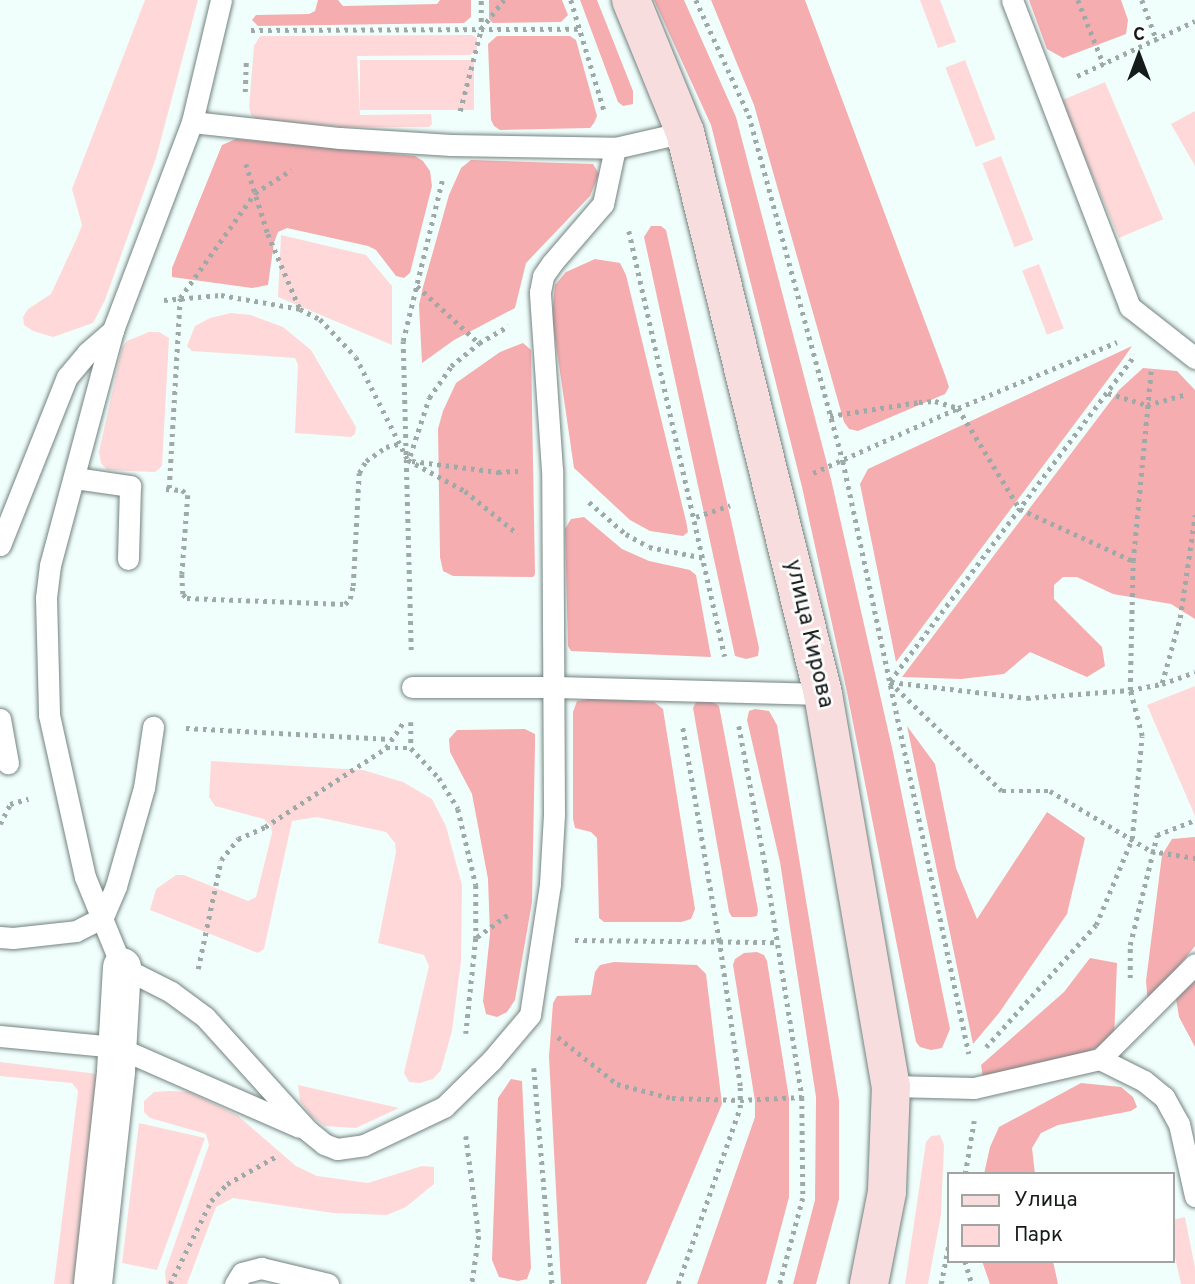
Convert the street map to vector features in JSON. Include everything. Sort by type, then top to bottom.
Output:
[{"type":"main road","name":"улица Кирова","points":[[631,0],[685,132],[823,694],[891,1086],[887,1192],[869,1284]]},
{"type":"street","points":[[93,1284],[117,1047],[122,967]]},
{"type":"lane","points":[[221,0],[192,122],[113,330],[50,565],[46,598],[47,696],[85,877],[122,967],[191,1005],[307,1130],[324,1144],[337,1149],[356,1149],[444,1107],[530,1015],[543,939],[553,825],[554,564],[552,470],[540,313],[542,276],[603,204],[615,148]]},
{"type":"lane","points":[[1012,0],[1130,307],[1195,358]]},
{"type":"lane","points":[[192,122],[340,138],[451,145],[615,148],[685,132]]},
{"type":"lane","points":[[0,545],[67,377],[87,353],[113,330]]},
{"type":"lane","points":[[75,478],[130,486],[128,559]]},
{"type":"lane","points":[[412,698],[555,687],[823,694]]},
{"type":"lane","points":[[0,719],[8,763]]},
{"type":"lane","points":[[0,937],[76,931],[103,918],[116,886],[144,788],[153,727]]},
{"type":"lane","points":[[891,1086],[974,1088],[1100,1059],[1131,1031],[1195,964]]},
{"type":"lane","points":[[0,1036],[117,1047],[307,1130]]},
{"type":"lane","points":[[1100,1059],[1144,1081],[1164,1097],[1179,1124],[1195,1196]]},
{"type":"lane","points":[[235,1284],[242,1273],[261,1268],[328,1284]]},
{"type":"path","points":[[472,1284],[479,1236],[475,1191],[459,1092],[477,938],[476,885],[458,809],[439,778],[411,748],[408,460],[403,341],[481,30],[481,0]]},
{"type":"path","points":[[481,30],[504,0]]},
{"type":"path","points":[[570,0],[582,29],[615,148]]},
{"type":"path","points":[[696,0],[749,115],[843,461],[971,1063],[974,1088],[973,1138],[964,1172]]},
{"type":"path","points":[[1078,0],[1104,65],[1195,21]]},
{"type":"path","points":[[1142,0],[1157,41]]},
{"type":"path","points":[[247,42],[247,30],[582,29]]},
{"type":"path","points":[[246,54],[244,128],[247,165],[300,309]]},
{"type":"path","points":[[169,489],[180,298],[256,193],[340,138]]},
{"type":"path","points":[[628,225],[705,558],[732,691],[803,1097],[803,1198],[780,1284]]},
{"type":"path","points":[[416,285],[479,343]]},
{"type":"path","points":[[113,330],[156,300],[221,295],[300,309],[320,319],[356,357],[408,460],[465,491],[554,564]]},
{"type":"path","points":[[408,460],[429,398],[451,366],[479,343],[540,313]]},
{"type":"path","points":[[843,461],[958,408],[1156,326]]},
{"type":"path","points":[[890,681],[1156,326]]},
{"type":"path","points":[[971,1063],[1096,925],[1132,839],[1142,736],[1130,690],[1133,561],[1156,326]]},
{"type":"path","points":[[1108,393],[1147,405],[1195,391]]},
{"type":"path","points":[[830,416],[934,401],[958,408],[1020,509],[1133,561]]},
{"type":"path","points":[[130,486],[182,490],[188,495],[182,573],[183,594],[187,598],[345,604],[350,598],[353,586],[359,473],[366,461],[386,447],[398,444]]},
{"type":"path","points":[[408,460],[498,472],[552,470],[626,534],[649,547],[705,558]]},
{"type":"path","points":[[1162,684],[1180,618],[1195,515]]},
{"type":"path","points":[[890,681],[1027,698],[1130,690],[1162,684],[1195,673]]},
{"type":"path","points":[[890,681],[1002,791],[1050,791],[1152,851],[1195,858]]},
{"type":"path","points":[[676,690],[719,941],[740,1100],[678,1284]]},
{"type":"path","points":[[191,1005],[221,860],[238,839],[265,827],[386,748],[412,698]]},
{"type":"path","points":[[153,727],[392,740]]},
{"type":"path","points":[[386,748],[411,748]]},
{"type":"path","points":[[0,824],[10,804],[29,799]]},
{"type":"path","points":[[1131,1031],[1130,945],[1152,851],[1157,835],[1195,820]]},
{"type":"path","points":[[543,939],[778,942]]},
{"type":"path","points":[[530,1015],[617,1084],[672,1098],[740,1100],[803,1097]]},
{"type":"path","points":[[530,1015],[552,1284]]},
{"type":"path","points":[[170,1284],[211,1201],[227,1184],[293,1145],[307,1130]]},
{"type":"path","points":[[941,1284],[946,1258]]},
{"type":"path","points":[[966,1263],[972,1284]]},
{"type":"green space","points":[[145,0],[198,0],[156,158],[105,300],[93,323],[53,337],[33,331],[24,325],[23,317],[28,309],[51,294],[77,238],[82,225],[72,189]]},
{"type":"green space","points":[[920,0],[940,0],[956,42],[938,48]]},
{"type":"green space","points":[[472,35],[477,38],[477,51],[470,55],[357,56],[360,115],[431,114],[432,124],[429,127],[341,127],[257,119],[251,115],[249,107],[254,46],[260,36]]},
{"type":"green space","points":[[360,60],[474,60],[474,110],[360,110]]},
{"type":"green space","points":[[965,60],[995,139],[976,147],[945,68]]},
{"type":"green space","points":[[1105,82],[1163,219],[1119,238],[1061,101]]},
{"type":"green space","points":[[1195,111],[1195,166],[1171,124]]},
{"type":"green space","points":[[1001,156],[1033,240],[1015,247],[982,163]]},
{"type":"green space","points":[[281,235],[366,255],[392,286],[392,345],[278,297]]},
{"type":"green space","points":[[1039,264],[1064,328],[1047,335],[1022,270]]},
{"type":"green space","points":[[231,313],[251,315],[283,327],[311,350],[356,427],[355,434],[351,437],[295,433],[298,365],[295,358],[192,351],[187,346],[195,326],[210,318]]},
{"type":"green space","points":[[149,332],[159,332],[169,338],[162,466],[155,472],[107,470],[101,463],[99,452],[122,348],[127,341]]},
{"type":"green space","points":[[1195,686],[1195,816],[1147,705]]},
{"type":"green space","points":[[211,761],[363,770],[403,782],[432,799],[446,826],[462,885],[461,961],[452,1031],[441,1070],[433,1079],[420,1083],[409,1082],[404,1073],[429,966],[424,955],[378,943],[396,852],[395,843],[386,832],[317,817],[292,821],[264,949],[258,953],[150,910],[156,889],[176,875],[184,875],[248,901],[256,897],[272,833],[271,826],[264,819],[215,806],[209,797]]},
{"type":"green space","points":[[0,1062],[106,1075],[80,1284],[54,1284],[78,1091],[72,1083],[0,1076]]},
{"type":"green space","points":[[298,1085],[399,1108],[356,1128],[325,1126],[311,1116],[300,1101]]},
{"type":"green space","points":[[154,1092],[189,1092],[237,1115],[296,1166],[317,1176],[368,1183],[422,1166],[434,1167],[434,1184],[406,1207],[387,1215],[333,1213],[233,1198],[216,1207],[187,1284],[166,1284],[165,1272],[209,1145],[206,1134],[150,1118],[144,1112],[144,1101]]},
{"type":"green space","points":[[139,1123],[205,1138],[157,1270],[122,1263]]},
{"type":"green space","points":[[940,1135],[944,1145],[941,1215],[928,1284],[905,1284],[926,1142],[931,1136]]},
{"type":"green space","points":[[1185,1217],[1195,1268],[1195,1284],[1181,1284],[1174,1253],[1174,1220]]},
{"type":"shaded area","points":[[318,0],[338,0],[343,6],[437,4],[440,0],[471,0],[471,17],[464,23],[258,26],[252,20],[256,15],[309,14],[315,11]]},
{"type":"shaded area","points":[[489,0],[562,0],[568,15],[561,22],[493,23],[489,19]]},
{"type":"shaded area","points":[[580,0],[597,0],[633,91],[633,104],[623,106],[618,102]]},
{"type":"shaded area","points":[[654,0],[684,0],[736,117],[831,479],[893,752],[950,1029],[942,1048],[931,1050],[920,1047],[916,1042],[847,692],[802,487],[711,125]]},
{"type":"shaded area","points":[[711,0],[805,0],[945,375],[949,387],[945,394],[858,431],[849,429],[844,422],[754,105]]},
{"type":"shaded area","points":[[1029,0],[1121,0],[1128,20],[1126,34],[1063,58],[1047,49]]},
{"type":"shaded area","points":[[497,36],[570,36],[576,40],[597,116],[590,128],[500,130],[494,126],[491,120],[488,44]]},
{"type":"shaded area","points":[[236,139],[415,156],[423,161],[430,171],[432,186],[410,273],[404,278],[396,276],[376,250],[368,246],[287,228],[278,232],[274,243],[268,285],[252,288],[172,277],[172,268],[222,145]]},
{"type":"shaded area","points":[[471,160],[593,164],[599,174],[590,196],[526,263],[515,308],[454,340],[422,363],[419,305],[423,287],[449,195],[461,168]]},
{"type":"shaded area","points":[[651,226],[661,226],[666,230],[735,538],[759,648],[758,656],[746,659],[735,656],[644,237]]},
{"type":"shaded area","points":[[595,259],[620,263],[626,275],[686,521],[688,532],[683,536],[650,531],[630,520],[574,468],[552,317],[554,294],[555,285],[566,272]]},
{"type":"shaded area","points":[[523,343],[531,350],[535,574],[533,577],[453,576],[443,571],[440,557],[438,429],[443,411],[456,383],[500,352]]},
{"type":"shaded area","points":[[1132,346],[896,662],[860,484],[868,469]]},
{"type":"shaded area","points":[[1143,368],[1177,371],[1195,390],[1195,619],[1171,604],[1113,594],[1077,577],[1063,577],[1054,585],[1054,599],[1102,647],[1105,666],[1087,677],[1030,652],[1004,674],[961,679],[902,677],[1119,390]]},
{"type":"shaded area","points":[[584,517],[622,549],[649,561],[690,570],[696,575],[711,657],[571,651],[568,646],[565,529],[571,519]]},
{"type":"shaded area","points":[[589,699],[654,702],[663,709],[695,909],[691,919],[681,922],[604,922],[599,918],[597,838],[591,832],[575,828],[573,819],[573,712],[577,701]]},
{"type":"shaded area","points":[[696,702],[713,702],[719,706],[757,916],[732,917],[729,912],[693,708]]},
{"type":"shaded area","points":[[749,711],[769,711],[777,725],[839,1100],[839,1199],[816,1284],[793,1284],[815,1200],[816,1097],[780,862],[747,720]]},
{"type":"shaded area","points":[[907,726],[935,764],[956,868],[977,919],[1047,812],[1085,838],[1067,914],[999,1013],[973,1044]]},
{"type":"shaded area","points":[[525,729],[535,734],[532,902],[515,1000],[507,1012],[497,1017],[486,1014],[483,1001],[490,934],[488,879],[472,794],[450,752],[449,739],[457,730]]},
{"type":"shaded area","points":[[1195,837],[1195,946],[1148,1004],[1146,981],[1162,855],[1172,839]]},
{"type":"shaded area","points":[[757,952],[764,955],[767,961],[789,1098],[789,1197],[766,1284],[697,1284],[755,1117],[755,1101],[733,965],[735,959],[744,953]]},
{"type":"shaded area","points":[[1090,958],[1117,963],[1114,1040],[1071,1059],[983,1078],[981,1065],[1064,992]]},
{"type":"shaded area","points":[[614,962],[697,965],[706,974],[722,1104],[646,1284],[561,1284],[549,1057],[553,1003],[557,996],[591,995],[595,972],[600,965]]},
{"type":"shaded area","points":[[1195,981],[1195,1047],[1179,1017],[1176,999]]},
{"type":"shaded area","points":[[511,1079],[522,1081],[531,1268],[527,1279],[518,1281],[499,1277],[492,1260],[498,1098]]},
{"type":"shaded area","points":[[1081,1083],[1121,1087],[1133,1097],[1137,1107],[1131,1111],[1058,1125],[1041,1133],[1032,1148],[1035,1172],[984,1172],[990,1147],[999,1127]]},
{"type":"shaded area","points":[[983,1263],[1053,1263],[1058,1284],[990,1284]]}]
